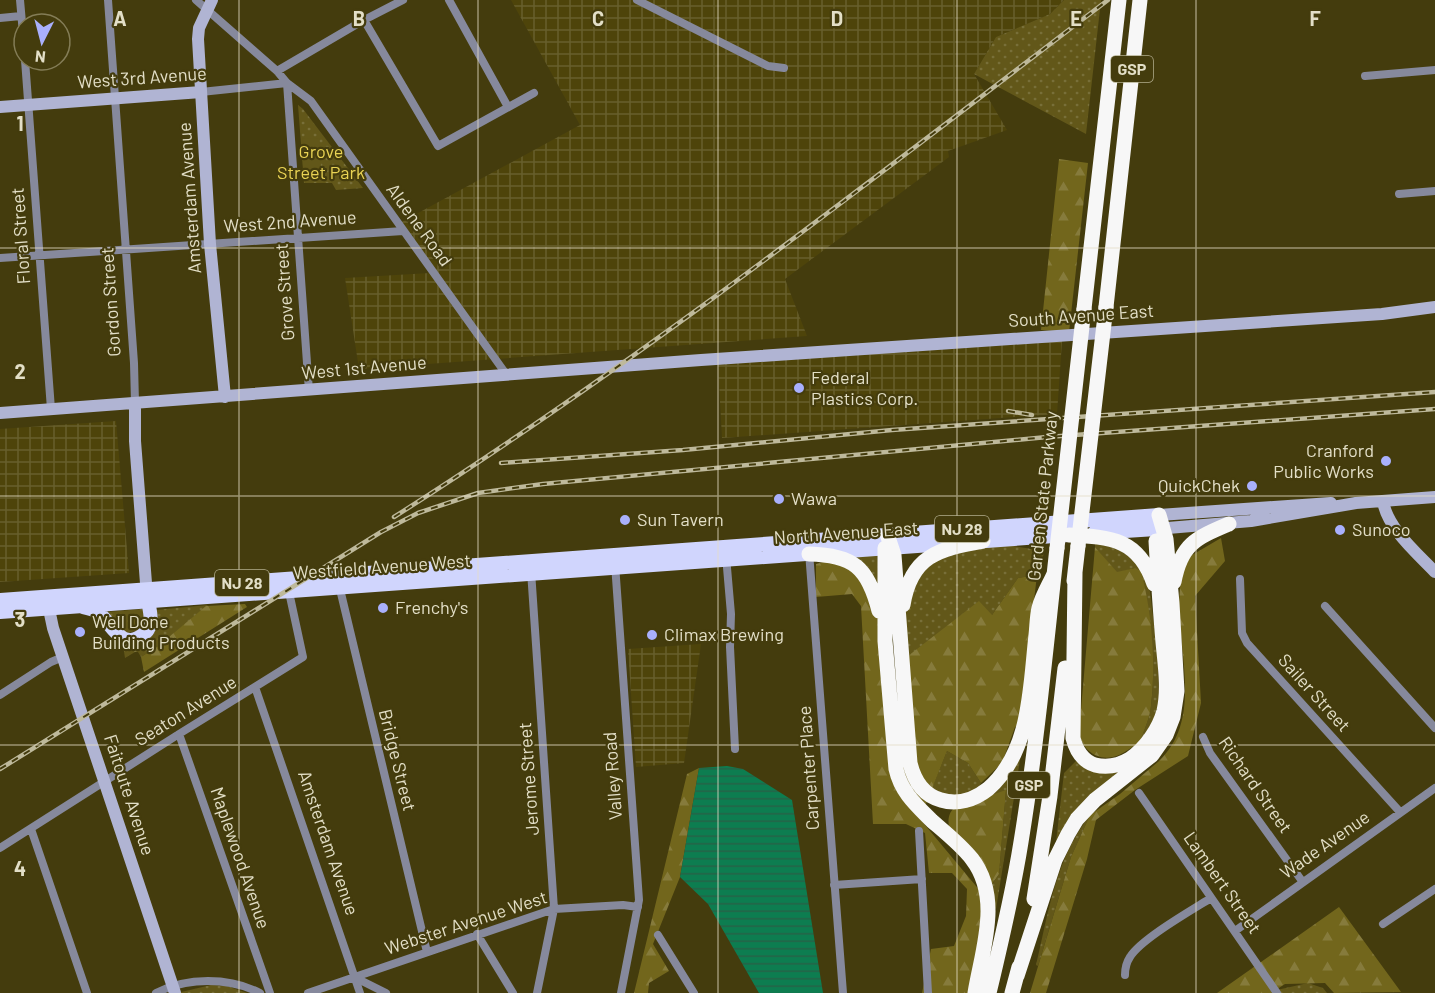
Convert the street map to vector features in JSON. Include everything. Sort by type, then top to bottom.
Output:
[{"type":"highway","name":"Garden State Parkway","points":[[989,993],[1022,840],[1034,751],[1119,0]]},
{"type":"highway","name":"GSP","points":[[1012,993],[1034,899],[1045,830],[1075,573],[1073,541],[1106,307],[1139,4]]},
{"type":"highway","points":[[1017,976],[1055,860],[1077,819],[1095,800],[1152,754],[1169,729],[1177,698],[1166,606],[1160,524]]},
{"type":"highway","points":[[1075,573],[1072,733],[1080,754],[1094,764],[1112,766],[1129,759],[1146,744],[1161,718],[1165,704],[1166,606],[1185,550],[1197,539],[1229,524]]},
{"type":"highway","points":[[1073,541],[1112,540],[1136,551],[1149,570],[1166,606]]},
{"type":"highway","points":[[901,635],[907,587],[918,566],[937,552],[983,541]]},
{"type":"highway","points":[[888,543],[901,635],[910,763],[913,774],[924,791],[937,799],[956,802],[971,799],[985,791],[1002,774],[1009,763],[1027,714],[1039,607],[1054,574]]},
{"type":"highway","points":[[888,543],[885,641],[894,757],[899,781],[912,802],[972,859],[985,885],[988,914],[975,993]]},
{"type":"highway","points":[[808,547],[850,561],[859,567],[874,594],[885,641]]},
{"type":"main road","name":"Amsterdam Avenue","points":[[209,5],[199,28],[201,92],[210,244],[225,397]]},
{"type":"main road","name":"West 3rd Avenue","points":[[0,106],[201,92]]},
{"type":"main road","name":"South Avenue East","points":[[730,358],[1382,314],[1435,307]]},
{"type":"main road","name":"West 1st Avenue","points":[[0,413],[730,358]]},
{"type":"main road","name":"Gordon Street","points":[[135,403],[140,512],[147,595]]},
{"type":"main road","name":"North Avenue East","points":[[888,543],[1073,541],[1160,524],[1315,503],[1435,498]]},
{"type":"main road","points":[[1383,501],[1386,515],[1392,525],[1435,572]]},
{"type":"main road","name":"North Avenue East","points":[[695,555],[1160,524],[1229,524],[1313,512],[1356,503]]},
{"type":"main road","name":"Westfield Avenue West","points":[[0,612],[80,606],[147,595],[695,555]]},
{"type":"main road","name":"Westfield Avenue West","points":[[0,600],[59,596],[289,592],[339,582]]},
{"type":"main road","points":[[80,606],[100,615],[119,636],[133,638],[145,632],[149,626],[147,595]]},
{"type":"main road","points":[[49,609],[59,596]]},
{"type":"main road","name":"Faitoute Avenue","points":[[49,609],[53,628],[174,989]]},
{"type":"street","name":"Gordon Street","points":[[108,0],[135,403]]},
{"type":"street","name":"Aldene Road","points":[[196,0],[209,5],[287,83],[311,101],[506,374]]},
{"type":"street","points":[[277,71],[403,0]]},
{"type":"street","points":[[449,0],[508,107]]},
{"type":"street","points":[[637,0],[768,66],[784,68]]},
{"type":"street","points":[[364,20],[438,146],[534,93]]},
{"type":"street","points":[[1365,76],[1435,70]]},
{"type":"street","name":"Floral Street","points":[[26,72],[51,409]]},
{"type":"street","name":"West 3rd Avenue","points":[[201,92],[287,83]]},
{"type":"street","name":"Grove Street","points":[[287,83],[309,391]]},
{"type":"street","points":[[1399,194],[1435,191]]},
{"type":"street","name":"West 2nd Avenue","points":[[0,258],[403,231]]},
{"type":"street","name":"Carpenter Place","points":[[808,547],[843,993]]},
{"type":"street","points":[[726,553],[731,614],[730,647],[735,749]]},
{"type":"street","name":"Valley Road","points":[[614,561],[638,907],[621,993]]},
{"type":"street","name":"Jerome Street","points":[[531,568],[554,909],[537,993]]},
{"type":"street","name":"Sailer Street","points":[[1240,579],[1242,633],[1247,643],[1400,812]]},
{"type":"street","name":"Bridge Street","points":[[339,582],[427,952]]},
{"type":"street","name":"Seaton Avenue","points":[[0,848],[303,657],[289,592]]},
{"type":"street","points":[[1325,606],[1435,728]]},
{"type":"street","points":[[0,695],[51,662],[63,657]]},
{"type":"street","name":"Amsterdam Avenue","points":[[255,687],[360,993]]},
{"type":"street","name":"Maplewood Avenue","points":[[179,734],[270,993]]},
{"type":"street","name":"Richard Street","points":[[1203,737],[1210,753],[1302,881]]},
{"type":"street","name":"Wade Avenue","points":[[1235,931],[1435,788]]},
{"type":"street","name":"Lambert Street","points":[[1139,793],[1277,993]]},
{"type":"street","points":[[30,829],[87,993]]},
{"type":"street","points":[[920,831],[928,993]]},
{"type":"street","points":[[834,885],[922,879]]},
{"type":"street","points":[[1383,924],[1435,889]]},
{"type":"street","points":[[1125,975],[1125,967],[1136,950],[1211,898]]},
{"type":"street","name":"Webster Avenue West","points":[[308,993],[554,909],[623,905],[638,907]]},
{"type":"street","points":[[477,934],[513,993]]},
{"type":"street","points":[[658,935],[694,993]]},
{"type":"street","points":[[354,977],[386,993]]},
{"type":"street","points":[[156,993],[174,989],[186,982],[215,981],[260,993]]},
{"type":"shaded area","points":[[511,0],[1064,0],[1050,14],[996,37],[974,74],[1007,130],[948,151],[949,157],[785,279],[807,336],[359,369],[345,278],[430,273],[398,224],[580,125]]},
{"type":"shaded area","name":"Federal Plastics Corp.","points":[[1062,341],[1057,414],[722,438],[718,364]]},
{"type":"shaded area","points":[[116,421],[129,573],[0,582],[0,429]]},
{"type":"shaded area","points":[[701,644],[684,763],[636,767],[628,649]]},
{"type":"shaded area","points":[[727,766],[743,769],[792,800],[823,993],[759,993],[708,904],[680,877],[699,768]]},
{"type":"green space","points":[[1064,0],[1101,0],[1086,134],[974,74],[996,37],[1050,14]]},
{"type":"green space","name":"Grove Street Park","points":[[298,105],[363,188],[336,190],[332,183],[304,183]]},
{"type":"green space","points":[[319,138],[321,167],[303,168],[302,139]]},
{"type":"green space","points":[[1059,159],[1088,163],[1069,332],[1041,330]]},
{"type":"green space","points":[[1221,538],[1225,561],[1195,596],[1201,703],[1188,756],[1135,790],[1096,820],[1087,859],[1046,993],[1030,993],[1071,857],[1090,815],[1120,794],[1159,761],[1174,742],[1182,721],[1185,698],[1179,603],[1181,581],[1187,558]]},
{"type":"green space","points":[[983,541],[1032,549],[1046,547],[1037,575],[1018,578],[992,615],[908,656],[901,635],[914,571]]},
{"type":"green space","points":[[1095,542],[1105,542],[1144,565],[1150,592],[1158,657],[1159,702],[1153,722],[1140,742],[1150,711],[1152,688],[1151,654],[1143,602],[1135,568],[1117,573],[1095,547]]},
{"type":"green space","points":[[1095,547],[1117,572],[1135,568],[1141,571],[1148,604],[1153,655],[1150,710],[1140,742],[1119,755],[1105,758],[1088,750],[1079,733]]},
{"type":"green space","points":[[877,553],[881,596],[854,555]]},
{"type":"green space","points":[[834,559],[851,567],[864,584],[875,605],[888,656],[899,756],[908,656],[979,601],[992,615],[1018,578],[1037,575],[1019,726],[1015,727],[1002,763],[981,783],[968,763],[947,751],[920,819],[981,892],[981,948],[968,993],[922,993],[931,949],[954,946],[966,916],[967,889],[952,873],[929,873],[925,833],[906,824],[873,824],[861,606],[852,594],[816,597],[816,564]]},
{"type":"green space","points":[[245,604],[247,607],[144,672],[141,657],[158,646],[206,606]]},
{"type":"green space","points":[[208,605],[141,657],[138,652],[135,652],[125,658],[123,645],[115,645],[110,636],[129,644],[156,610]]},
{"type":"green space","points":[[144,609],[146,620],[141,630],[126,633],[106,612]]},
{"type":"green space","points":[[947,751],[968,763],[981,783],[978,790],[955,795],[945,794],[932,788]]},
{"type":"green space","points":[[1021,754],[996,909],[993,907],[991,886],[999,874],[1006,791],[981,799]]},
{"type":"green space","points":[[1077,760],[1124,766],[1056,842],[1064,773]]},
{"type":"green space","points":[[699,768],[680,877],[653,944],[669,971],[649,983],[648,993],[634,993],[687,774]]},
{"type":"green space","points":[[1006,790],[999,874],[992,884],[987,873],[949,828],[949,817],[954,808]]},
{"type":"green space","points":[[1090,815],[1071,857],[1038,966],[1036,965],[1045,925],[1061,868],[1078,832]]},
{"type":"green space","points":[[1339,907],[1401,992],[1334,993],[1325,983],[1285,984],[1271,993],[1217,993]]},
{"type":"green space","points":[[1308,983],[1323,988],[1327,993],[1263,993]]},
{"type":"green space","points":[[211,985],[227,986],[247,993],[177,993]]},
{"type":"railway","points":[[394,517],[487,457],[668,331],[1108,0]]},
{"type":"railway","points":[[501,463],[683,450],[892,430],[1435,392]]},
{"type":"railway","points":[[0,769],[381,532],[418,513],[478,493],[543,484],[1047,437],[1435,409]]},
{"type":"railway","points":[[1008,411],[1032,415]]},
{"type":"place","name":"Federal Plastics Corp.","points":[[799,388]]},
{"type":"place","name":"Cranford Public Works","points":[[1386,461]]},
{"type":"place","name":"QuickChek","points":[[1252,486]]},
{"type":"place","name":"Wawa","points":[[779,499]]},
{"type":"place","name":"Sun Tavern","points":[[625,520]]},
{"type":"place","name":"Sunoco","points":[[1340,530]]},
{"type":"place","name":"Frenchy's","points":[[383,608]]},
{"type":"place","name":"Well Done Building Products","points":[[80,632]]},
{"type":"place","name":"Climax Brewing","points":[[652,635]]}]
